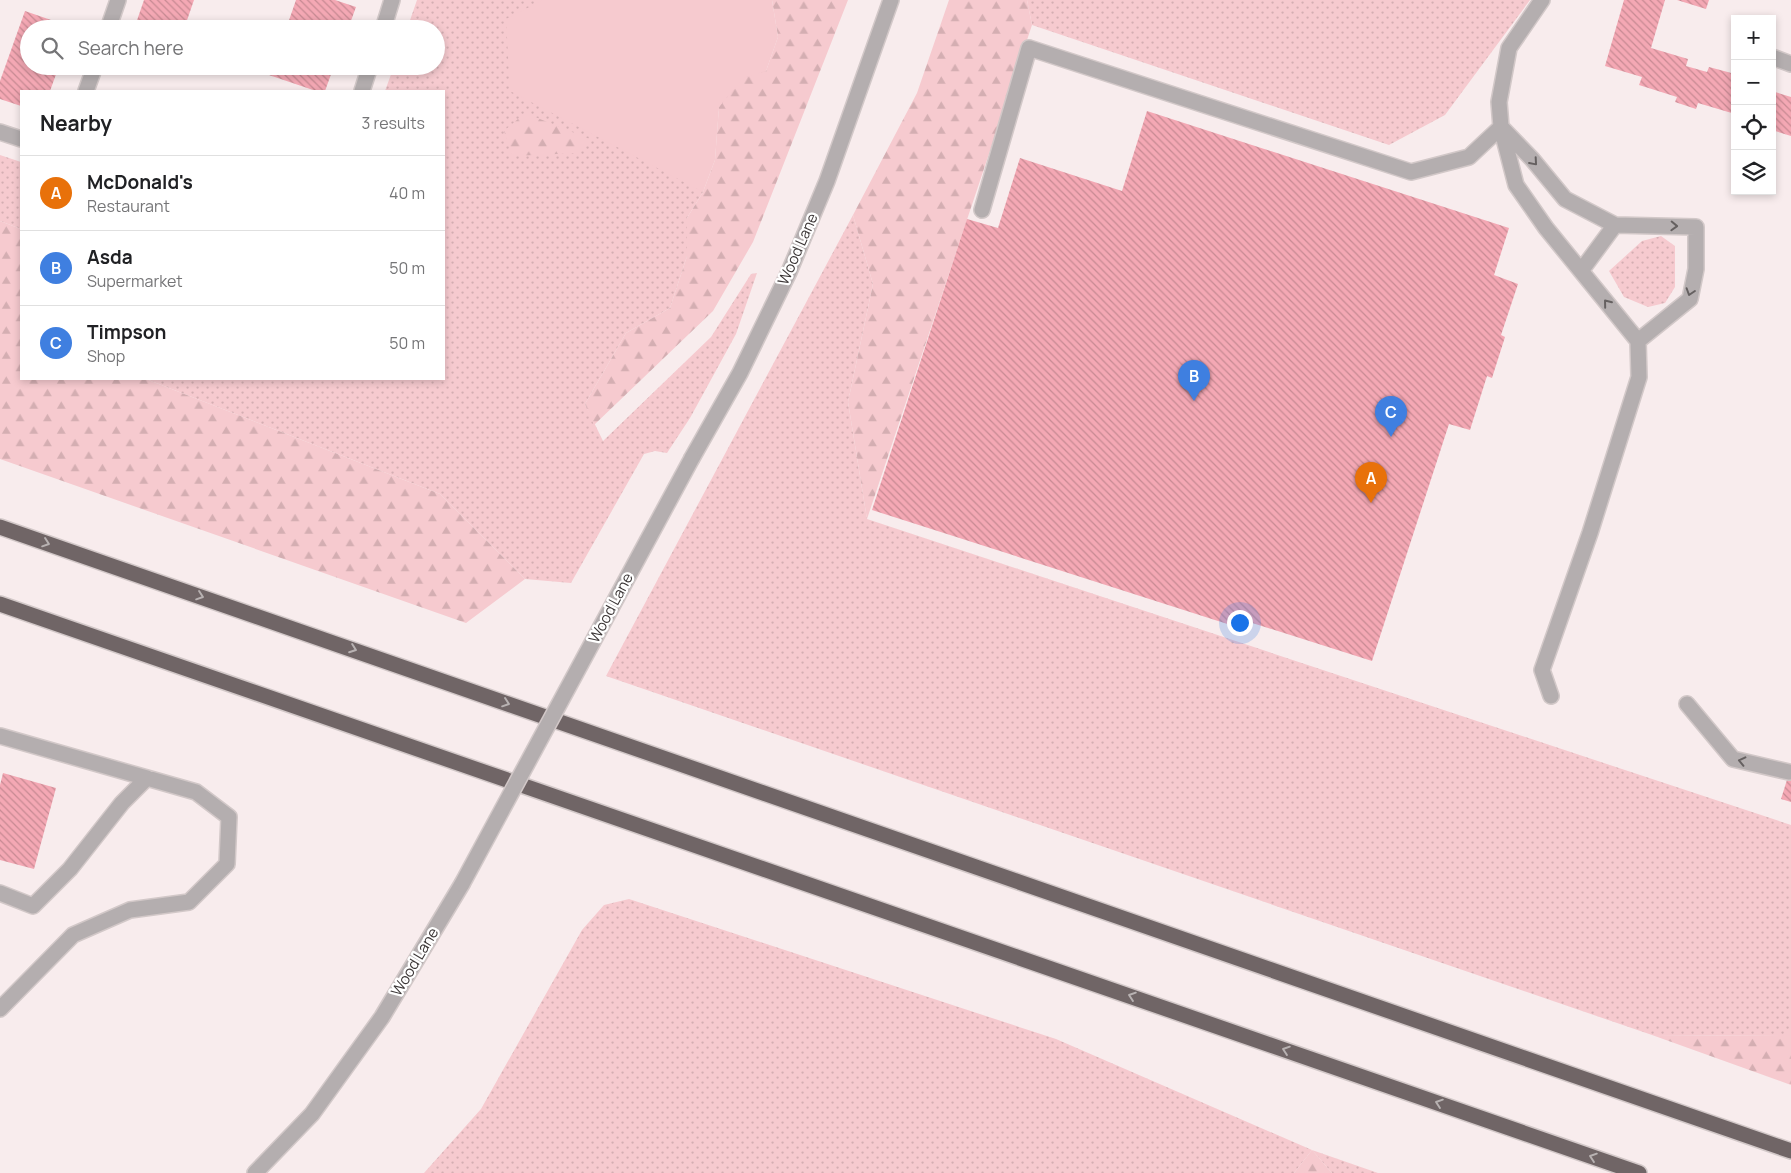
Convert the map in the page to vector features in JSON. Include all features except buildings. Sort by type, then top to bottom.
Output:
[{"type":"highway","points":[[0,527],[1791,1152]]},
{"type":"highway","points":[[0,604],[1639,1173]]},
{"type":"street","points":[[111,20],[118,0]]},
{"type":"street","points":[[386,20],[392,0]]},
{"type":"street","name":"Wood Lane","points":[[254,1173],[312,1114],[382,1017],[462,884],[692,458],[740,373],[789,272],[827,181],[891,0]]},
{"type":"street","points":[[1542,0],[1509,48],[1499,102],[1501,127],[1516,185],[1546,228],[1638,341],[1639,377],[1587,541],[1542,670],[1551,696]]},
{"type":"street","points":[[982,210],[1029,48],[1410,172],[1469,157],[1501,127]]},
{"type":"street","points":[[1776,58],[1791,64]]},
{"type":"street","points":[[86,90],[92,75]]},
{"type":"street","points":[[362,90],[367,75]]},
{"type":"street","points":[[1501,127],[1532,159],[1565,199],[1615,225],[1696,227],[1696,269],[1690,299],[1638,341]]},
{"type":"street","points":[[0,132],[20,139]]},
{"type":"street","points":[[1581,271],[1615,225]]},
{"type":"street","points":[[1687,704],[1733,759],[1789,772]]},
{"type":"street","points":[[0,736],[196,792],[229,817],[227,864],[189,902],[130,910],[73,935],[0,1009]]},
{"type":"street","points":[[0,894],[33,906],[70,869],[122,803],[147,778]]},
{"type":"green space","points":[[417,0],[772,0],[766,71],[719,107],[703,192],[687,218],[687,256],[670,308],[626,333],[585,404],[603,441],[711,337],[751,274],[757,273],[736,334],[690,418],[667,453],[655,451],[644,454],[571,583],[525,579],[440,494],[149,380],[445,380],[445,90],[385,90],[391,75],[445,75],[445,20],[410,20]]},
{"type":"green space","points":[[543,0],[772,0],[778,37],[766,71],[743,78],[719,107],[715,160],[703,192],[510,91],[506,19]]},
{"type":"green space","points":[[772,0],[848,0],[753,242],[713,311],[594,425],[585,404],[626,333],[670,308],[687,256],[687,218],[703,192],[715,160],[719,107],[743,78],[766,71],[778,37]]},
{"type":"green space","points":[[949,0],[1027,0],[1032,25],[867,519],[848,402],[873,284],[853,215],[917,93]]},
{"type":"green space","points":[[1027,0],[1530,0],[1445,115],[1389,145],[1032,25]]},
{"type":"green space","points":[[525,113],[592,140],[579,153],[512,156],[504,131]]},
{"type":"green space","points":[[0,155],[20,162],[20,229],[0,221]]},
{"type":"green space","points":[[853,215],[873,284],[848,402],[867,519],[1791,825],[1791,1036],[1652,1035],[606,676]]},
{"type":"green space","points":[[0,221],[20,229],[20,380],[149,380],[440,494],[525,579],[466,623],[0,459]]},
{"type":"green space","points":[[1661,236],[1675,246],[1675,287],[1665,303],[1648,307],[1624,297],[1609,271],[1642,241]]},
{"type":"green space","points":[[629,899],[1056,1039],[1312,1150],[1294,1173],[424,1173],[481,1109],[582,930],[604,905]]},
{"type":"green space","points":[[1652,1035],[1791,1036],[1791,1085]]},
{"type":"green space","points":[[1312,1150],[1378,1173],[1332,1173]]},
{"type":"green space","points":[[1312,1150],[1332,1173],[1294,1173]]},
{"type":"place","name":"Asda","points":[[1194,401]]},
{"type":"place","name":"Timpson","points":[[1391,437]]},
{"type":"place","name":"McDonald's","points":[[1371,503]]}]
